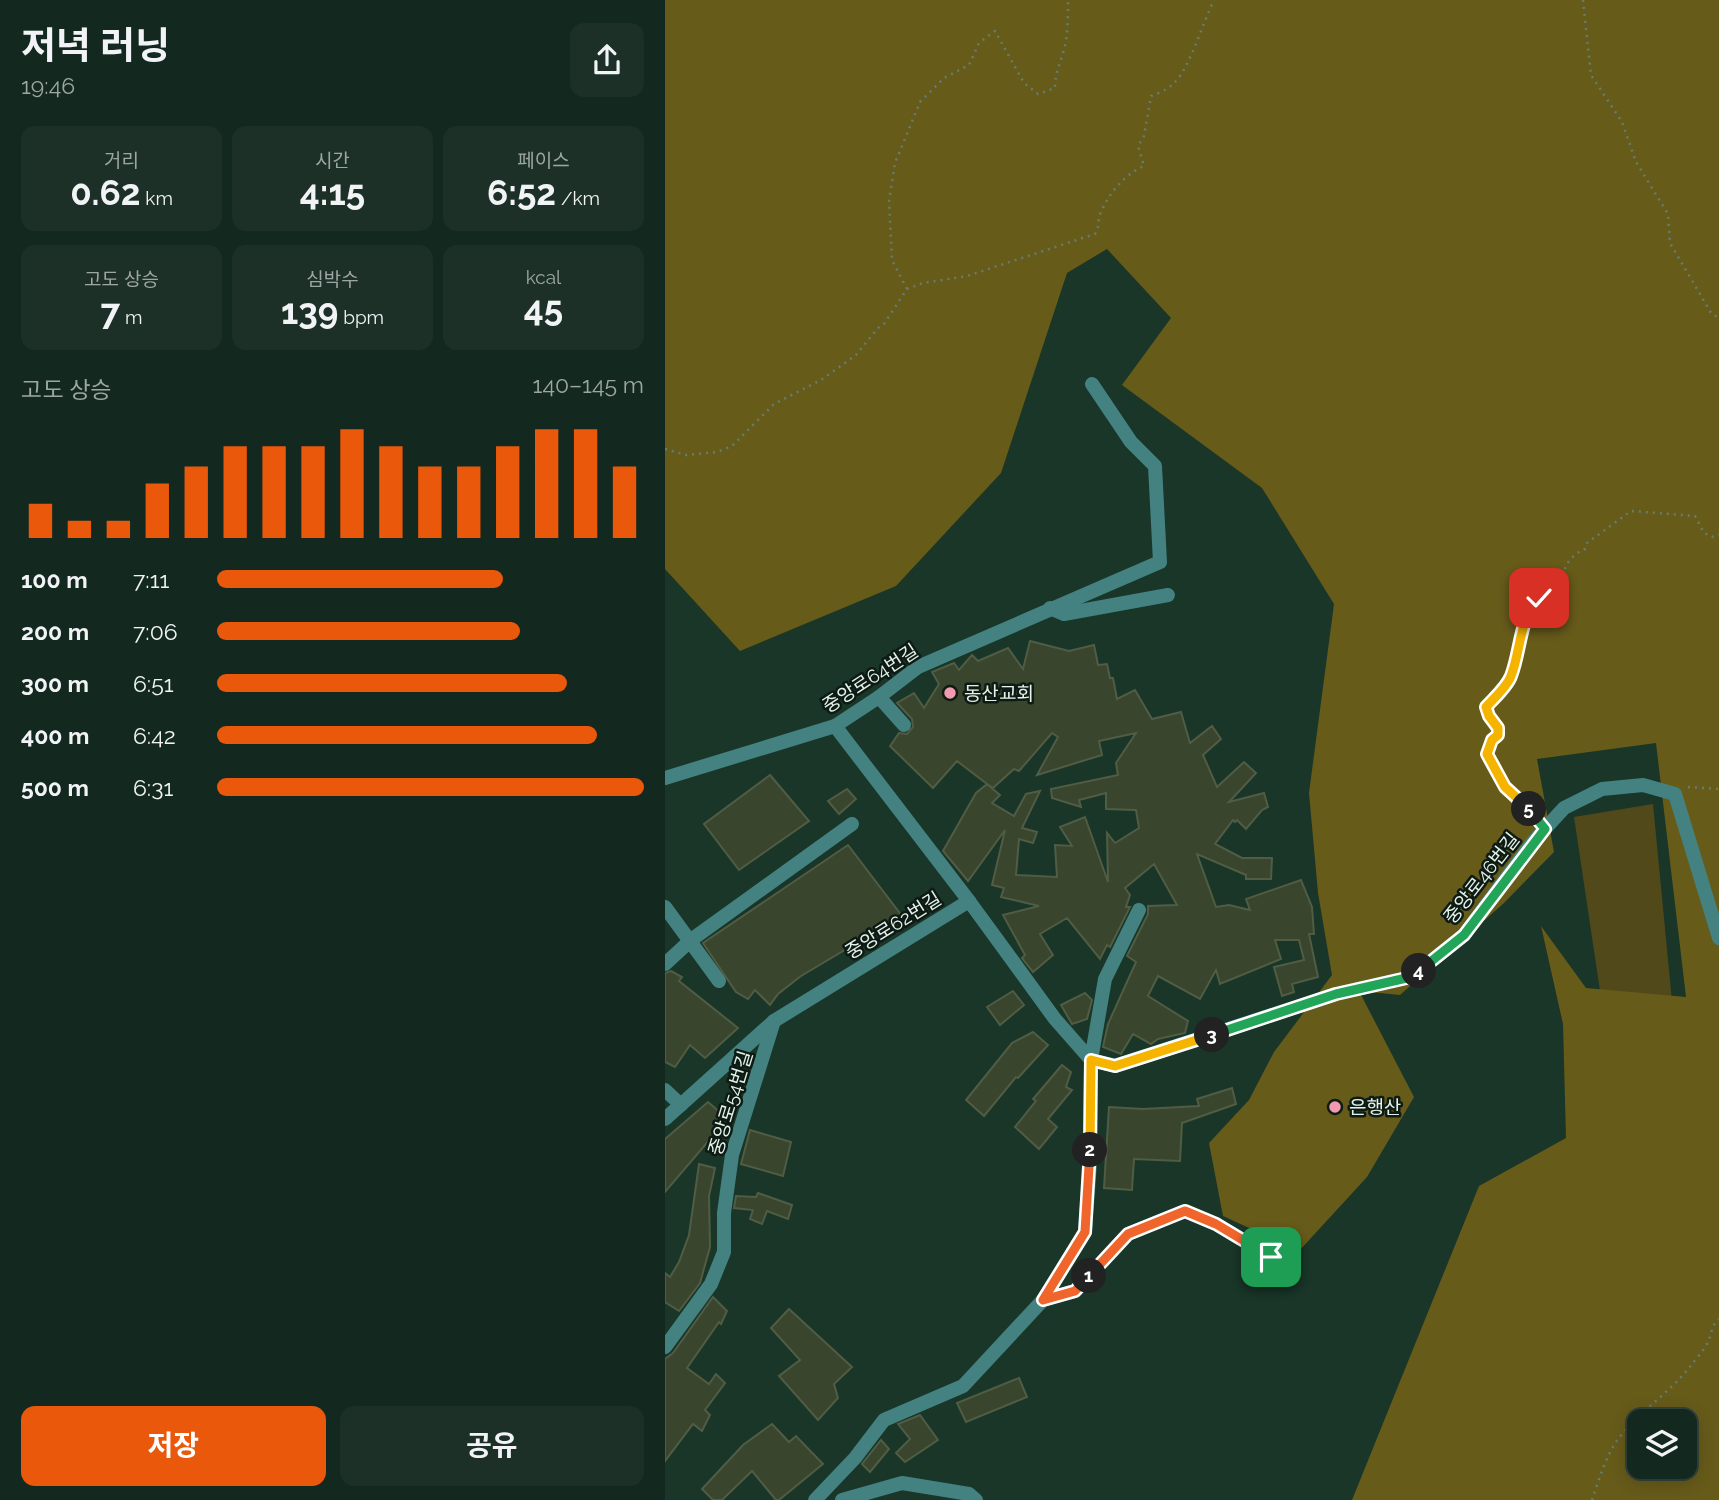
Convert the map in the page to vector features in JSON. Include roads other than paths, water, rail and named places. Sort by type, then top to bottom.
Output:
[{"type":"street","name":"중앙로64번길","points":[[665,778],[835,726],[918,667],[1160,562],[1155,466],[1131,442],[1092,384]]},
{"type":"street","name":"중앙로64번길","points":[[1050,608],[1064,614],[1168,595]]},
{"type":"street","points":[[879,697],[904,725]]},
{"type":"street","points":[[835,726],[968,901]]},
{"type":"street","name":"중앙로46번길","points":[[1091,1060],[1115,1066],[1336,994],[1411,977],[1464,935],[1545,829],[1565,808],[1602,789],[1643,785],[1675,794],[1719,938]]},
{"type":"street","points":[[665,964],[691,940],[852,824]]},
{"type":"street","name":"중앙로62번길","points":[[665,1119],[774,1021],[968,901],[1055,1019],[1091,1060]]},
{"type":"street","points":[[665,907],[719,981]]},
{"type":"street","points":[[819,1499],[884,1420],[963,1386],[1043,1300],[1085,1232],[1090,1163],[1091,1060],[1105,979],[1139,910]]},
{"type":"street","name":"중앙로54번길","points":[[665,1347],[711,1284],[725,1252],[723,1213],[732,1155],[774,1021]]},
{"type":"street","points":[[665,1090],[681,1105]]},
{"type":"street","points":[[1043,1300],[1075,1291],[1128,1234],[1185,1211],[1216,1224],[1271,1257]]},
{"type":"street","points":[[842,1500],[902,1483],[969,1494],[976,1500]]},
{"type":"place","name":"동산교회","points":[[950,693]]},
{"type":"place","name":"은행산","points":[[1335,1107]]}]
